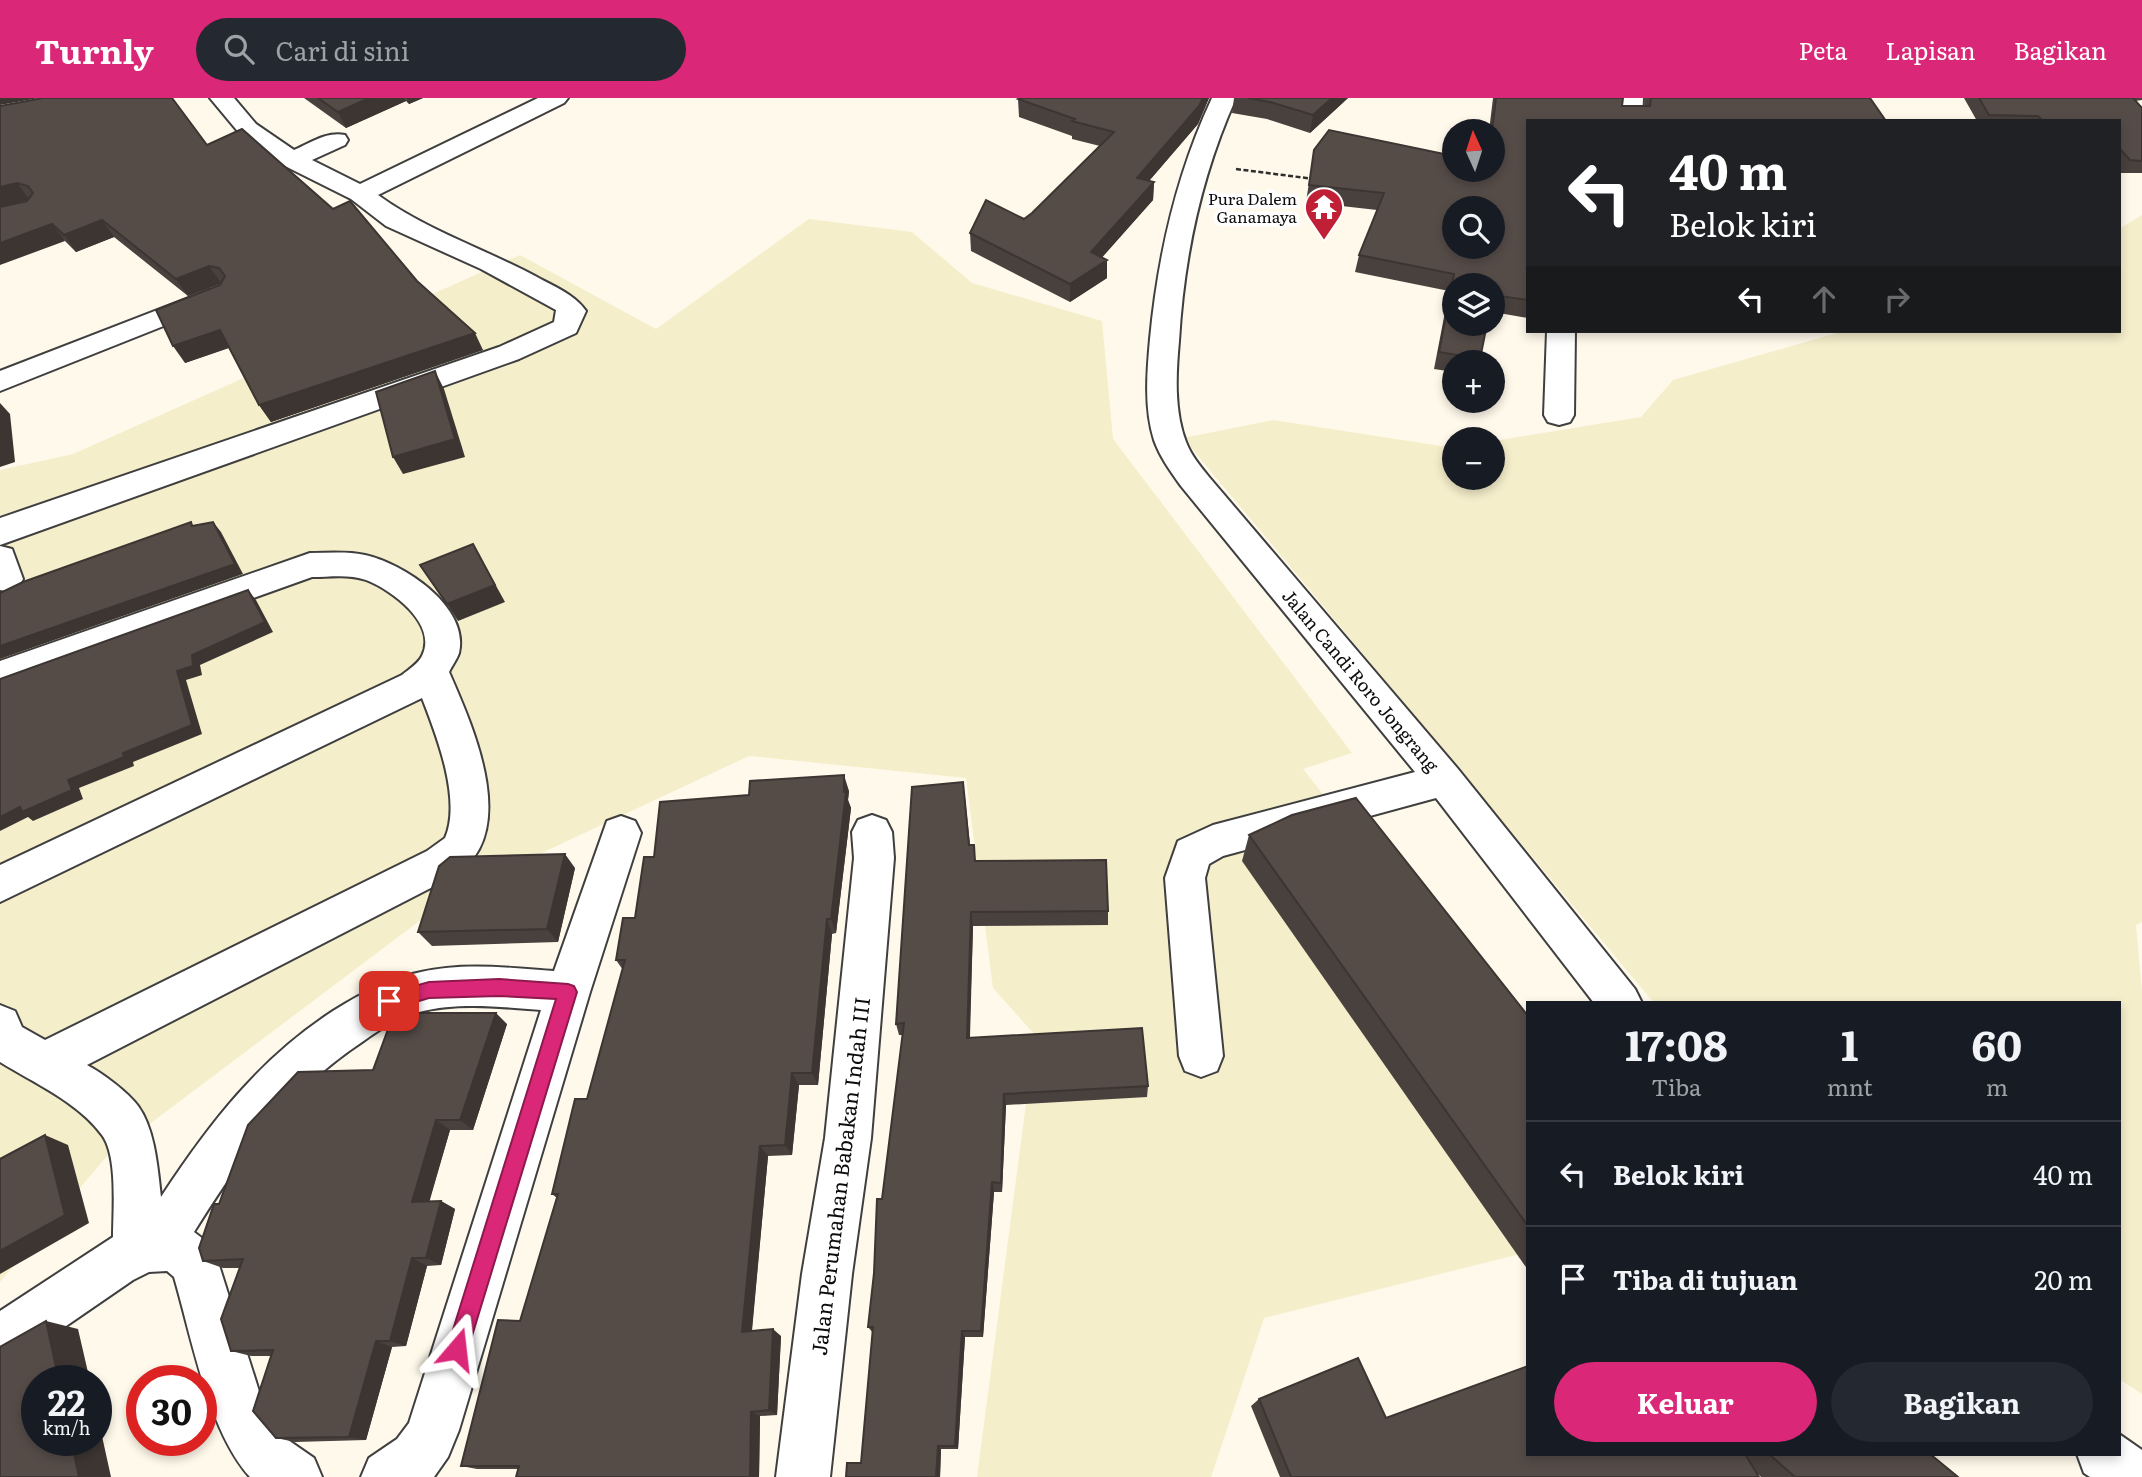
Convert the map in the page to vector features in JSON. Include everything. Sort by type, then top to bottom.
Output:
[{"type":"street","points":[[0,533],[115,488],[509,353],[566,327],[572,311],[566,304],[491,263],[395,220],[360,194],[292,160],[248,129],[222,98]]},
{"type":"street","points":[[360,194],[556,98]]},
{"type":"street","name":"Jalan Candi Roro Jongrang","points":[[1224,98],[1184,205],[1171,274],[1164,335],[1163,400],[1170,440],[1177,455],[1209,498],[1444,780],[1618,1001]]},
{"type":"street","points":[[1630,119],[1631,98]]},
{"type":"street","points":[[292,160],[336,140]]},
{"type":"street","points":[[0,382],[220,294]]},
{"type":"street","points":[[1559,415],[1561,333]]},
{"type":"street","points":[[0,676],[310,565],[342,564],[379,572],[423,604],[443,630],[443,653],[432,674],[415,685],[0,884]]},
{"type":"street","points":[[43,1064],[438,865],[458,852],[466,836],[470,805],[465,768],[432,674]]},
{"type":"street","points":[[1200,1056],[1185,878],[1192,853],[1213,842],[1444,780]]},
{"type":"street","name":"Jalan Perumahan Babakan Indah III","points":[[803,1477],[827,1274],[848,1138],[874,858],[872,832]]},
{"type":"street","points":[[388,1477],[416,1461],[433,1430],[568,992],[621,833]]},
{"type":"street","points":[[147,1249],[225,1140],[259,1099],[291,1068],[342,1029],[389,1001],[429,990],[499,988],[568,992]]},
{"type":"street","points":[[1,1036],[84,1088],[122,1122],[134,1159],[147,1249]]},
{"type":"street","points":[[0,1341],[116,1262],[147,1249],[183,1251],[194,1262],[241,1416],[251,1437],[264,1455],[295,1477]]},
{"type":"street","points":[[2106,1456],[2133,1477]]},
{"type":"path","points":[[1197,165],[1317,180]]},
{"type":"shaded area","points":[[2142,215],[2142,922],[2136,925],[2142,992],[2142,1394],[2121,1380],[2121,1001],[1652,1001],[1183,438],[1273,420],[1442,446],[1442,490],[1505,490],[1505,439],[1641,417],[1673,380],[1837,333],[2121,333],[2121,228]]},
{"type":"shaded area","points":[[809,219],[912,232],[972,283],[1102,321],[1113,439],[1352,753],[1303,769],[1526,1051],[1526,1252],[1264,1318],[1211,1477],[977,1477],[1035,1035],[993,988],[966,778],[749,756],[458,892],[107,1156],[0,1282],[0,470],[73,454],[520,255],[656,329]]},
{"type":"building","points":[[43,98],[172,98],[207,145],[242,129],[333,209],[350,201],[417,281],[475,333],[259,405],[220,330],[173,346],[156,310],[220,285],[225,276],[219,268],[209,266],[176,279],[102,220],[64,235],[52,224],[0,243],[0,207],[27,201],[33,193],[28,186],[17,183],[0,187],[0,106]]},
{"type":"building","points":[[318,98],[369,98],[338,112]]},
{"type":"building","points":[[1203,98],[1137,178],[1154,182],[1091,252],[1107,260],[1070,284],[970,233],[986,200],[1024,219],[1114,132],[1072,121],[1075,119],[1018,99]]},
{"type":"building","points":[[1248,98],[1332,98],[1313,115]]},
{"type":"building","points":[[1496,98],[1623,98],[1622,106],[1650,106],[1651,98],[1870,98],[1885,119],[1526,119],[1526,300],[1505,297],[1505,273],[1449,273],[1359,255],[1384,193],[1309,185],[1314,150],[1329,130],[1442,154],[1442,182],[1505,182],[1505,119],[1493,119]]},
{"type":"building","points":[[1979,98],[2133,98],[2142,108],[2142,161],[2130,160],[2121,150],[2121,119],[2041,119],[2038,116],[1989,115]]},
{"type":"building","points":[[1442,336],[1485,336],[1482,350],[1439,352]]},
{"type":"building","points":[[435,371],[455,439],[393,457],[376,392]]},
{"type":"building","points":[[191,522],[192,526],[213,522],[235,564],[0,646],[0,593],[23,582]]},
{"type":"building","points":[[473,544],[495,585],[447,604],[420,565]]},
{"type":"building","points":[[248,590],[265,622],[192,655],[193,666],[177,671],[192,725],[123,753],[124,757],[68,780],[72,790],[22,812],[20,807],[0,817],[0,679]]},
{"type":"building","points":[[844,775],[846,792],[831,919],[827,919],[812,1073],[792,1073],[785,1145],[760,1146],[742,1332],[773,1329],[769,1410],[751,1412],[750,1477],[516,1477],[519,1466],[461,1466],[498,1320],[520,1321],[558,1194],[552,1194],[575,1099],[587,1099],[625,960],[616,960],[623,918],[635,918],[644,857],[654,857],[660,802],[749,795],[750,781]]},
{"type":"building","points":[[963,782],[969,845],[974,845],[975,861],[1106,860],[1108,911],[971,912],[967,1038],[1142,1028],[1148,1086],[1004,1094],[1001,1183],[992,1182],[981,1331],[962,1331],[955,1446],[938,1446],[936,1477],[846,1477],[847,1463],[861,1463],[873,1327],[868,1327],[874,1273],[877,1199],[882,1199],[904,1023],[896,1024],[912,787]]},
{"type":"building","points":[[1356,798],[1526,1013],[1526,1223],[1249,835],[1292,815]]},
{"type":"building","points":[[565,854],[547,929],[418,932],[439,866],[450,857]]},
{"type":"building","points":[[394,1013],[496,1013],[460,1120],[436,1120],[412,1202],[441,1201],[426,1258],[412,1258],[390,1341],[376,1341],[349,1437],[276,1438],[253,1411],[273,1350],[231,1351],[221,1319],[243,1259],[203,1261],[199,1248],[214,1204],[219,1204],[248,1125],[298,1072],[373,1070]]},
{"type":"building","points":[[45,1135],[65,1215],[0,1251],[0,1159]]},
{"type":"building","points":[[46,1321],[56,1365],[21,1365],[21,1456],[74,1456],[79,1477],[0,1477],[0,1347]]},
{"type":"building","points":[[1358,1358],[1386,1418],[1526,1367],[1526,1456],[1746,1456],[1759,1477],[1291,1477],[1259,1399]]},
{"type":"building","points":[[1771,1456],[1932,1456],[1958,1477],[1795,1477]]},
{"type":"place","name":"Pura Dalem Ganamaya","points":[[1324,241]]},
{"type":"route","points":[[389,1001],[429,990],[499,988],[568,992],[457,1349]]}]
